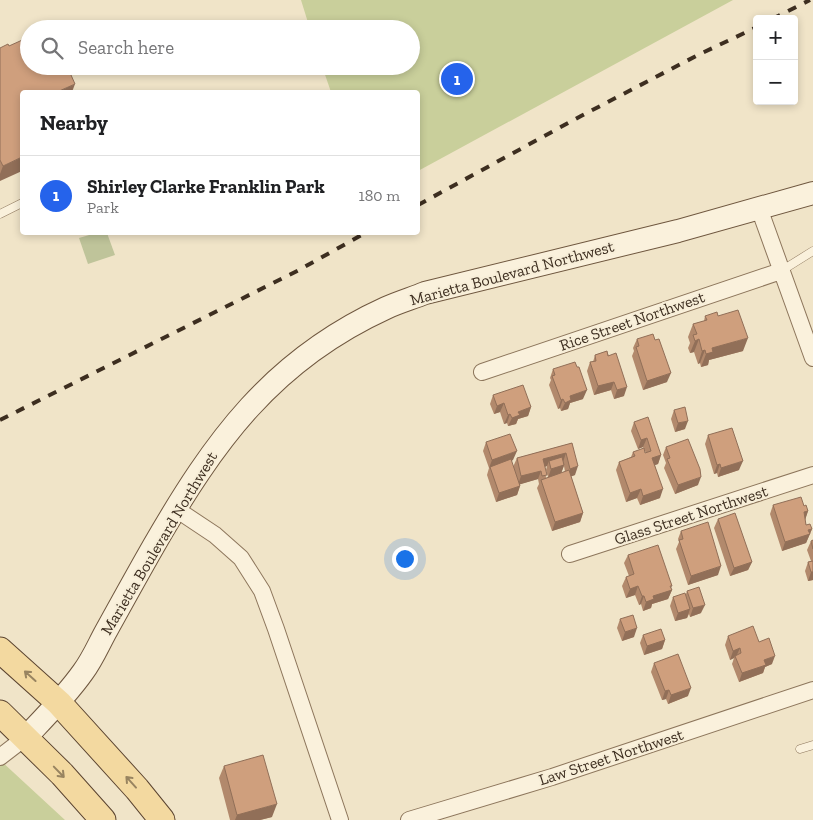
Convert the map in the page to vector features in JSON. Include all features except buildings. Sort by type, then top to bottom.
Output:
[{"type":"main road","name":"Marietta Boulevard Northwest","points":[[26,737],[59,703],[84,670],[153,546],[208,458],[234,423],[261,395],[306,355],[357,322],[388,307],[425,293],[678,231],[813,193]]},
{"type":"main road","points":[[0,650],[59,703],[137,789],[162,820]]},
{"type":"main road","points":[[0,713],[26,737],[103,820]]},
{"type":"street","points":[[758,208],[813,358]]},
{"type":"street","name":"Rice Street Northwest","points":[[482,372],[781,271]]},
{"type":"street","name":"Glass Street Northwest","points":[[570,554],[813,475]]},
{"type":"street","points":[[176,509],[215,535],[241,558],[262,591],[340,820]]},
{"type":"street","name":"Law Street Northwest","points":[[409,820],[552,776],[813,690]]},
{"type":"street","points":[[0,757],[26,737]]},
{"type":"lane","points":[[0,214],[20,204]]},
{"type":"lane","points":[[781,271],[813,251]]},
{"type":"lane","points":[[800,749],[813,745]]},
{"type":"green space","points":[[301,0],[733,0],[420,170],[420,90],[330,90],[325,75],[420,75],[420,20],[307,20]]},
{"type":"green space","points":[[89,235],[108,235],[115,255],[88,264],[79,238]]},
{"type":"green space","points":[[0,760],[65,820],[0,820]]},
{"type":"railway","points":[[780,15],[810,0]]},
{"type":"railway","points":[[420,204],[581,116],[698,55],[753,29]]},
{"type":"railway","points":[[0,420],[299,270],[362,235]]},
{"type":"place","name":"Shirley Clarke Franklin Park","points":[[457,79]]}]
